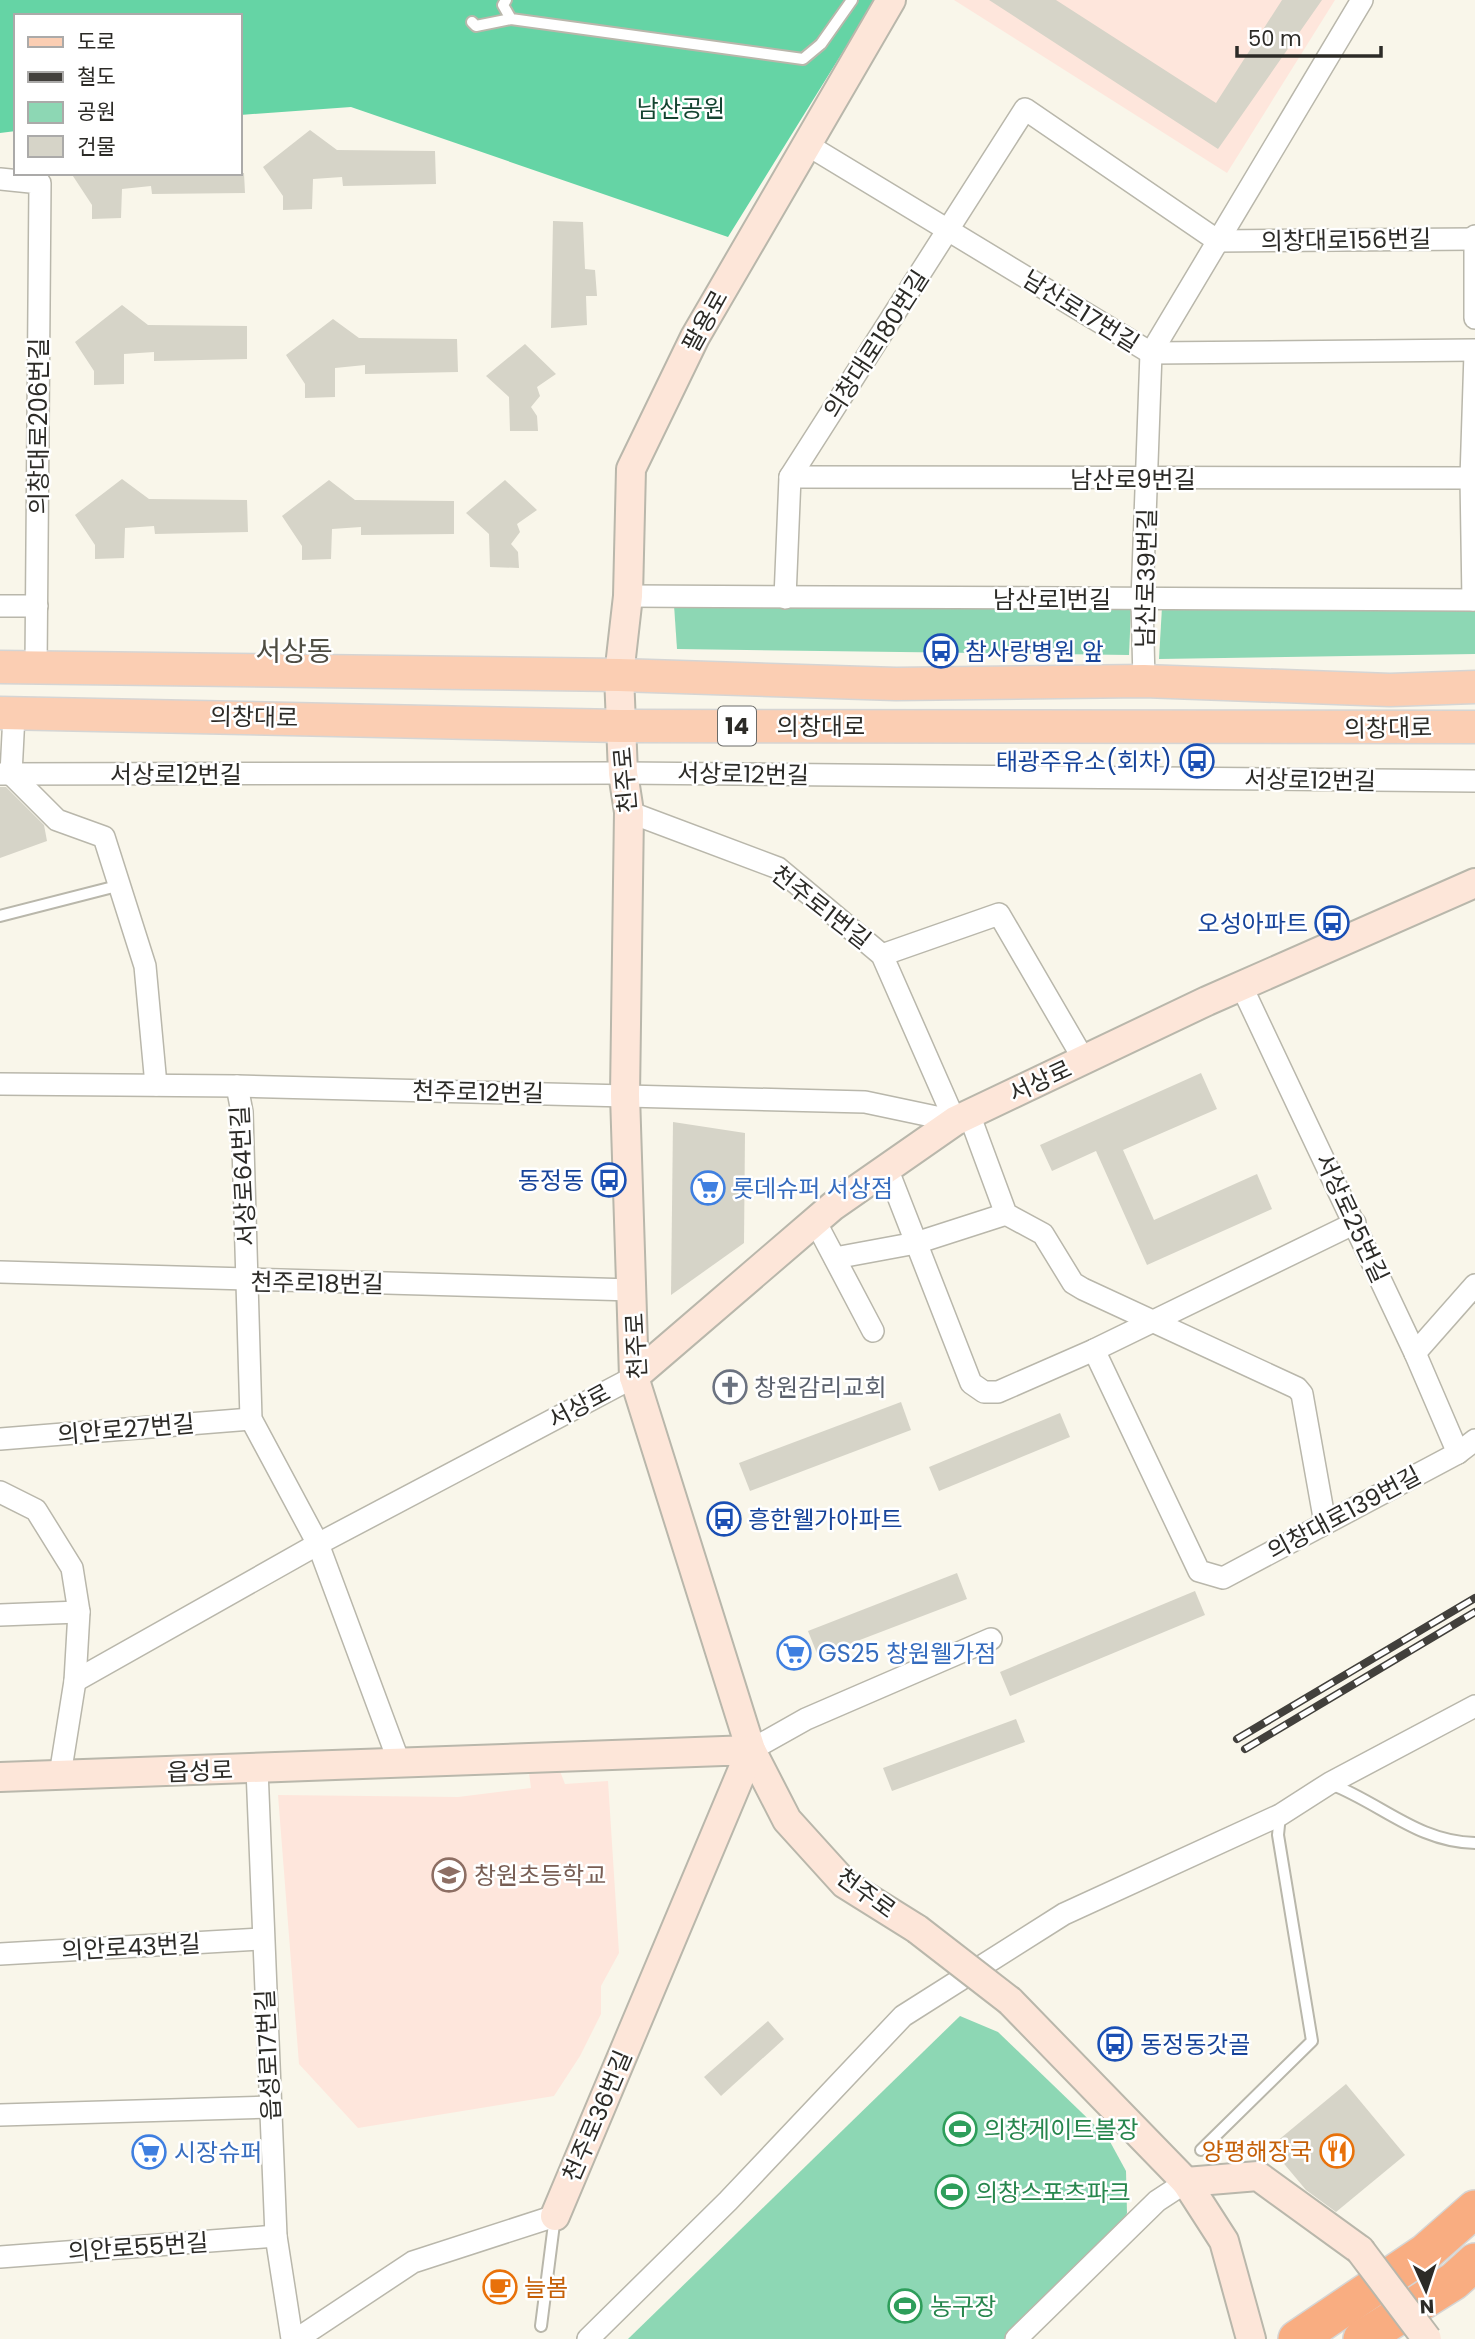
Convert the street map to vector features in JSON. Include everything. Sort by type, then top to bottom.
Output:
[{"type":"highway","points":[[1297,2339],[1426,2252],[1475,2209]]},
{"type":"highway","points":[[1362,2339],[1454,2281],[1475,2262]]},
{"type":"main road","name":"팔용로","points":[[619,675],[628,596],[631,469],[695,337],[891,0]]},
{"type":"main road","name":"의창대로","points":[[0,667],[619,675],[897,684],[1144,681],[1391,690],[1475,687]]},
{"type":"main road","name":"천주로","points":[[619,675],[623,773],[629,812],[625,1095],[634,1290],[634,1377],[751,1750],[786,1820],[845,1884],[917,1929],[1010,2001],[1186,2182]]},
{"type":"main road","name":"의창대로","points":[[7,714],[255,716],[620,726],[1475,727]]},
{"type":"main road","name":"서상로","points":[[634,1377],[815,1221],[962,1117],[1241,985],[1475,883]]},
{"type":"main road","name":"읍성로","points":[[0,1777],[751,1750]]},
{"type":"main road","name":"천주로36번길","points":[[555,2216],[751,1750]]},
{"type":"main road","points":[[1251,2339],[1245,2309],[1224,2241],[1186,2182],[1258,2176],[1360,2250],[1427,2339]]},
{"type":"street","name":"남산로39번길","points":[[1144,681],[1142,600],[1149,479],[1151,353],[1362,0]]},
{"type":"street","name":"의창대로180번길","points":[[790,477],[1025,108],[1218,241]]},
{"type":"street","name":"남산로17번길","points":[[806,144],[1151,353],[1475,352]]},
{"type":"street","name":"의창대로206번길","points":[[0,179],[40,183],[36,668]]},
{"type":"street","name":"의창대로156번길","points":[[1218,241],[1475,238],[1475,318]]},
{"type":"street","points":[[1474,600],[1475,352]]},
{"type":"street","points":[[785,597],[790,477]]},
{"type":"street","name":"남산로9번길","points":[[790,477],[1473,478]]},
{"type":"street","name":"남산로1번길","points":[[628,596],[1474,600]]},
{"type":"street","points":[[0,606],[37,606]]},
{"type":"street","points":[[7,714],[5,774],[57,820],[104,837],[145,966],[156,1085]]},
{"type":"street","name":"서상로12번길","points":[[5,774],[623,773],[1475,781]]},
{"type":"street","name":"천주로1번길","points":[[629,812],[778,868],[882,955],[962,1117],[1006,1214]]},
{"type":"street","name":"서상로","points":[[882,955],[999,914],[1084,1060]]},
{"type":"street","name":"서상로25번길","points":[[1241,985],[1415,1353],[1466,1446]]},
{"type":"street","name":"천주로12번길","points":[[0,1084],[237,1086],[865,1102],[962,1117]]},
{"type":"street","name":"서상로64번길","points":[[237,1086],[242,1112],[251,1419],[318,1544]]},
{"type":"street","points":[[887,1168],[971,1383],[984,1392],[998,1392],[1094,1350],[1355,1223]]},
{"type":"street","points":[[835,1258],[916,1243],[1006,1214],[1043,1234],[1073,1283],[1297,1388],[1302,1394],[1325,1523]]},
{"type":"street","points":[[815,1221],[873,1331]]},
{"type":"street","name":"천주로18번길","points":[[0,1272],[634,1290]]},
{"type":"street","points":[[1415,1353],[1475,1286]]},
{"type":"street","name":"의창대로139번길","points":[[1094,1350],[1199,1572],[1210,1577],[1223,1578],[1466,1446]]},
{"type":"street","name":"서상로","points":[[75,1681],[318,1544],[634,1377]]},
{"type":"street","name":"의안로27번길","points":[[0,1439],[251,1419]]},
{"type":"street","points":[[0,1492],[36,1510],[72,1568],[79,1612],[75,1681],[60,1775]]},
{"type":"street","points":[[318,1544],[399,1762]]},
{"type":"street","points":[[0,1615],[79,1612]]},
{"type":"street","points":[[751,1750],[806,1720],[991,1639]]},
{"type":"street","points":[[588,2339],[728,2201],[903,2016],[1065,1914],[1280,1815],[1330,1783],[1475,1706]]},
{"type":"street","name":"읍성로17번길","points":[[257,1769],[276,2236],[295,2339]]},
{"type":"street","name":"의안로43번길","points":[[0,1954],[262,1939]]},
{"type":"street","points":[[0,2115],[270,2107]]},
{"type":"street","points":[[1016,2339],[1157,2201],[1186,2182]]},
{"type":"street","points":[[295,2339],[413,2262],[555,2216]]},
{"type":"street","name":"의안로55번길","points":[[0,2257],[276,2236]]},
{"type":"lane","points":[[506,0],[503,5],[511,19]]},
{"type":"lane","points":[[472,22],[477,26],[511,19],[803,59],[821,44],[852,0]]},
{"type":"lane","points":[[0,916],[121,885]]},
{"type":"lane","points":[[1330,1783],[1361,1796],[1413,1829],[1449,1842],[1475,1843]]},
{"type":"lane","points":[[1201,2150],[1312,2041],[1278,1835],[1280,1815]]},
{"type":"lane","points":[[541,2326],[555,2216]]},
{"type":"shaded area","points":[[954,0],[1335,0],[1227,173]]},
{"type":"shaded area","name":"창원초등학교","points":[[560,1771],[565,1784],[608,1781],[619,1953],[601,1986],[601,2014],[580,2056],[554,2096],[358,2128],[299,2064],[278,1795],[458,1797],[531,1788],[529,1773]]},
{"type":"green space","name":"남산공원","points":[[0,0],[875,0],[728,237],[351,107],[242,115],[242,14],[14,14],[14,131],[0,133]]},
{"type":"green space","points":[[674,605],[1131,609],[1129,655],[677,649]]},
{"type":"green space","points":[[1162,607],[1475,608],[1475,654],[1159,659]]},
{"type":"green space","name":"의창스포츠파크","points":[[960,2016],[998,2032],[1108,2138],[1126,2171],[1127,2213],[1113,2244],[1008,2339],[628,2339]]},
{"type":"building","points":[[989,0],[1056,0],[1216,103],[1282,0],[1322,0],[1218,149]]},
{"type":"building","points":[[310,130],[337,150],[435,151],[436,184],[343,186],[342,177],[313,179],[312,209],[283,210],[283,196],[263,167]]},
{"type":"building","points":[[244,173],[245,193],[152,194],[151,186],[122,189],[121,218],[92,219],[92,205],[72,175]]},
{"type":"building","points":[[553,221],[583,222],[585,269],[595,270],[597,296],[586,296],[587,325],[551,328]]},
{"type":"building","points":[[122,305],[148,325],[247,326],[247,359],[154,361],[154,352],[124,354],[124,384],[94,385],[94,371],[75,342]]},
{"type":"building","points":[[333,319],[359,338],[457,339],[458,372],[365,374],[365,365],[335,368],[335,397],[305,398],[305,384],[286,355]]},
{"type":"building","points":[[525,344],[556,374],[537,387],[540,396],[531,407],[537,416],[538,431],[510,431],[509,397],[486,376]]},
{"type":"building","points":[[122,479],[149,499],[247,500],[248,532],[155,534],[154,526],[125,528],[124,558],[95,559],[95,545],[75,515]]},
{"type":"building","points":[[329,480],[355,500],[454,501],[454,534],[361,535],[361,527],[332,529],[331,559],[302,560],[302,546],[282,516]]},
{"type":"building","points":[[505,480],[537,510],[517,524],[520,532],[511,544],[518,552],[519,568],[490,567],[489,534],[466,513]]},
{"type":"building","points":[[0,787],[6,787],[44,825],[47,841],[0,858]]},
{"type":"building","points":[[1201,1073],[1217,1109],[1123,1150],[1154,1220],[1257,1174],[1272,1209],[1147,1265],[1096,1151],[1052,1171],[1040,1145]]},
{"type":"building","name":"롯데슈퍼 서상점","points":[[673,1122],[745,1133],[744,1243],[671,1295]]},
{"type":"building","points":[[901,1402],[911,1430],[750,1491],[739,1463]]},
{"type":"building","points":[[1060,1413],[1070,1437],[939,1491],[929,1467]]},
{"type":"building","points":[[957,1573],[967,1599],[818,1656],[808,1631]]},
{"type":"building","points":[[1195,1591],[1205,1615],[1010,1696],[1000,1672]]},
{"type":"building","points":[[1016,1719],[1025,1742],[892,1791],[883,1768]]},
{"type":"building","points":[[768,2021],[784,2039],[721,2096],[704,2077]]},
{"type":"building","name":"양평해장국","points":[[1346,2084],[1405,2155],[1336,2212],[1306,2190],[1270,2147]]},
{"type":"railway","points":[[1237,1739],[1475,1598]]},
{"type":"railway","points":[[1245,1749],[1475,1612]]},
{"type":"place","name":"참사랑병원 앞","points":[[941,651]]},
{"type":"place","name":"태광주유소(회차)","points":[[1197,761]]},
{"type":"place","name":"오성아파트","points":[[1332,923]]},
{"type":"place","name":"동정동","points":[[609,1180]]},
{"type":"place","name":"롯데슈퍼 서상점","points":[[708,1188]]},
{"type":"place","name":"창원감리교회","points":[[730,1387]]},
{"type":"place","name":"흥한웰가아파트","points":[[724,1519]]},
{"type":"place","name":"GS25 창원웰가점","points":[[794,1653]]},
{"type":"place","name":"창원초등학교","points":[[449,1875]]},
{"type":"place","name":"동정동갓골","points":[[1115,2044]]},
{"type":"place","name":"의창게이트볼장","points":[[960,2129]]},
{"type":"place","name":"양평해장국","points":[[1337,2151]]},
{"type":"place","name":"시장슈퍼","points":[[149,2152]]},
{"type":"place","name":"의창스포츠파크","points":[[952,2192]]},
{"type":"place","name":"늘봄","points":[[500,2287]]},
{"type":"place","name":"농구장","points":[[905,2306]]},
{"type":"district","name":"서상동","points":[[294,651]]}]
